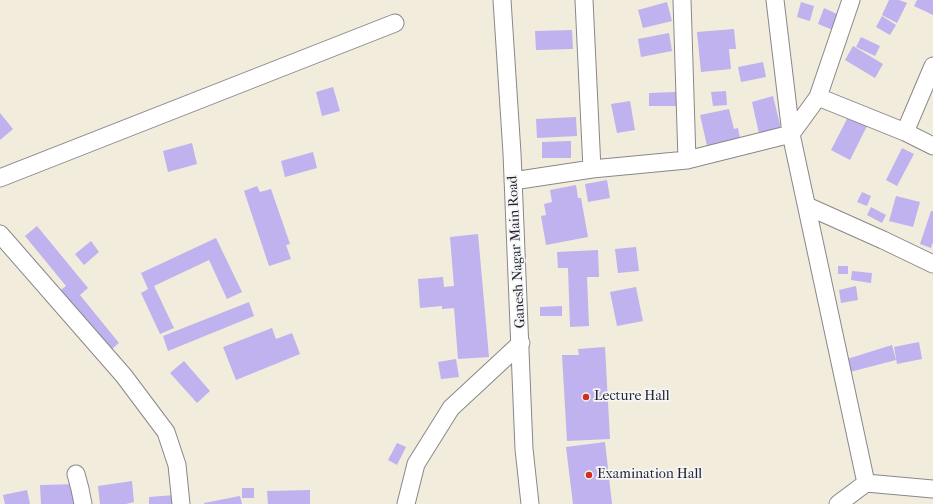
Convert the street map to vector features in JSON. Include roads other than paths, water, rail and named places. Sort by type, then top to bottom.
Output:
[{"type":"street","name":"Ganesh Nagar Main Road","points":[[502,0],[521,343],[524,449],[530,504]]},
{"type":"street","points":[[584,0],[592,169]]},
{"type":"street","points":[[682,0],[687,160]]},
{"type":"street","points":[[776,0],[791,134],[866,483]]},
{"type":"street","points":[[513,181],[592,169],[687,160],[791,134],[818,97],[851,0]]},
{"type":"street","points":[[0,178],[395,23]]},
{"type":"street","points":[[905,132],[933,66]]},
{"type":"street","points":[[818,97],[905,132],[933,146]]},
{"type":"street","points":[[807,206],[933,264]]},
{"type":"street","points":[[0,234],[124,376],[166,432],[177,465],[181,504]]},
{"type":"street","points":[[406,504],[416,464],[451,408],[521,343]]},
{"type":"street","points":[[76,474],[83,504]]},
{"type":"street","points":[[838,504],[866,483],[933,489]]},
{"type":"place","name":"Lecture Hall","points":[[586,397]]},
{"type":"place","name":"Examination Hall","points":[[589,475]]}]
